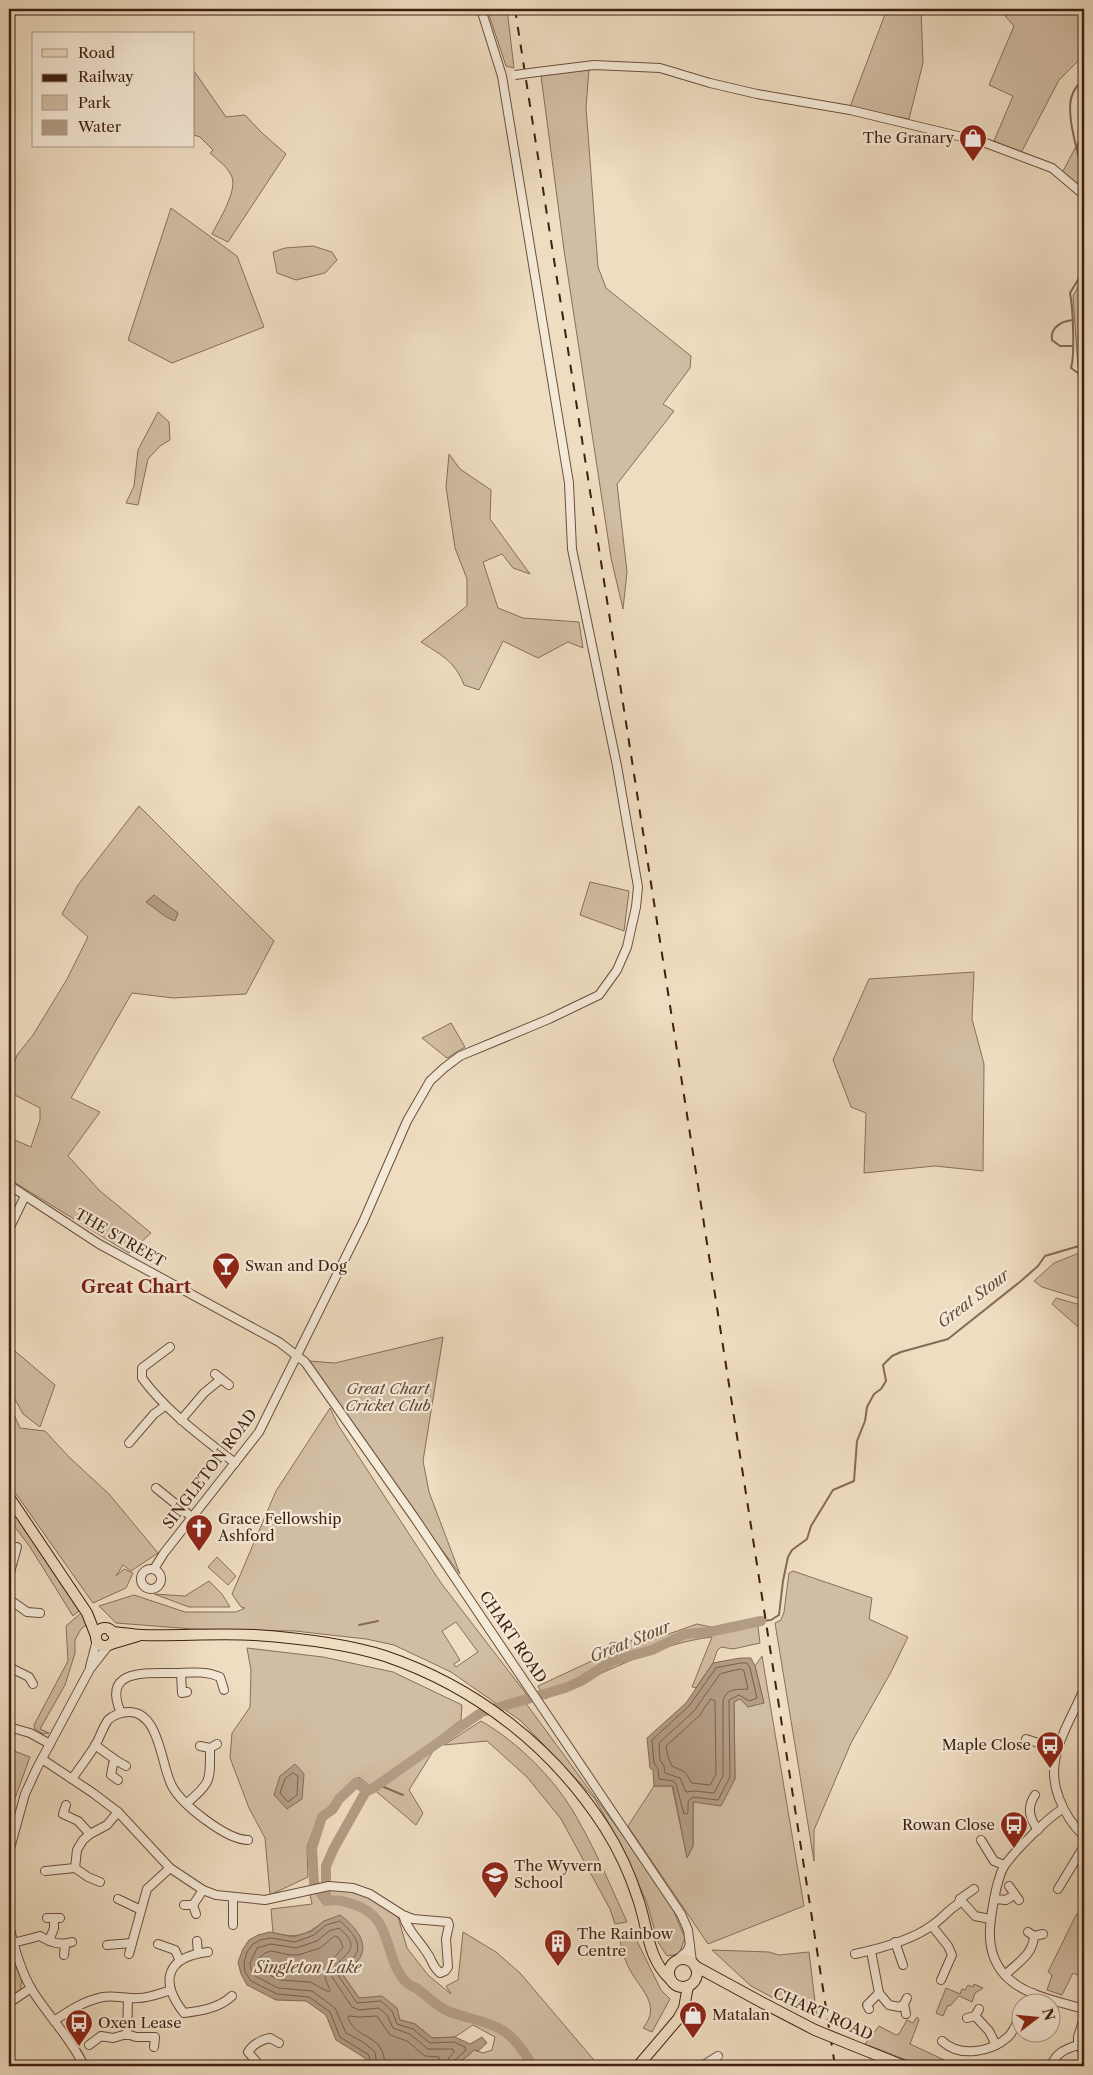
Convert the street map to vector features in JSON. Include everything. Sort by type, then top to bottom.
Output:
[{"type":"main road","points":[[9,1497],[87,1613],[96,1638],[102,1646],[139,1635]]},
{"type":"main road","points":[[87,1613],[110,1631],[114,1639],[109,1645]]},
{"type":"main road","points":[[96,1638],[101,1630],[139,1635],[256,1635],[338,1646],[384,1656],[444,1680],[501,1716],[538,1748],[566,1776],[606,1829],[621,1857],[634,1886],[651,1948],[658,1966],[672,1982],[690,1985]]},
{"type":"main road","points":[[638,2066],[674,2025],[684,2008],[690,1985],[697,1975],[693,1964],[684,1959],[664,1960],[651,1948]]},
{"type":"main road","points":[[674,2025],[679,2005],[669,1970],[676,1960]]},
{"type":"main road","name":"CHART ROAD","points":[[693,1964],[815,2030],[904,2066]]},
{"type":"main road","name":"CHART ROAD","points":[[690,1985],[708,1981],[731,1986]]},
{"type":"street","name":"SINGLETON ROAD","points":[[154,1569],[160,1558],[259,1432],[363,1222],[407,1121],[430,1081],[460,1056],[550,1019],[599,995],[617,970],[627,947],[638,887],[618,766],[572,549],[569,483],[502,76],[481,9]]},
{"type":"street","points":[[502,76],[594,64],[660,68],[715,85],[850,110],[983,142],[1052,168],[1084,195]]},
{"type":"street","name":"THE STREET","points":[[9,1185],[99,1244],[279,1342],[297,1355]]},
{"type":"street","points":[[9,1229],[25,1196]]},
{"type":"street","points":[[164,1349],[144,1366],[140,1373],[143,1380],[165,1406],[235,1463]]},
{"type":"street","name":"CHART ROAD","points":[[297,1355],[305,1362],[414,1517],[681,1914],[688,1930],[693,1964]]},
{"type":"street","points":[[181,1420],[218,1377],[229,1385]]},
{"type":"street","points":[[130,1438],[154,1414],[165,1406]]},
{"type":"street","points":[[156,1488],[193,1518]]},
{"type":"street","points":[[9,1576],[17,1548]]},
{"type":"street","points":[[9,1599],[27,1612],[40,1613]]},
{"type":"street","points":[[90,1669],[96,1638]]},
{"type":"street","points":[[9,1852],[25,1794],[90,1669],[109,1645]]},
{"type":"street","points":[[9,1667],[31,1680],[33,1669]]},
{"type":"street","points":[[121,1712],[116,1702],[116,1691],[119,1683],[137,1673],[209,1672],[222,1674],[224,1690]]},
{"type":"street","points":[[180,1673],[182,1693],[186,1692]]},
{"type":"street","points":[[1084,1689],[1082,1700],[1057,1749],[1054,1770],[1054,1784],[1063,1810],[1072,1826],[1084,1836]]},
{"type":"street","points":[[72,1779],[95,1745],[107,1721],[121,1712],[131,1712],[140,1715],[148,1721],[158,1741],[172,1787],[208,1821],[239,1840],[248,1840]]},
{"type":"street","points":[[9,1727],[30,1733],[50,1744]]},
{"type":"street","points":[[1031,1742],[1057,1749]]},
{"type":"street","points":[[95,1745],[117,1762],[126,1766]]},
{"type":"street","points":[[187,1803],[202,1791],[210,1779],[214,1746],[200,1746]]},
{"type":"street","points":[[42,1759],[118,1812],[170,1868],[203,1890],[216,1895],[271,1900],[322,1888],[353,1888],[370,1894],[403,1915],[413,1919],[448,1922],[450,1925],[446,1939],[448,1967],[445,1972],[440,1973],[430,1963],[429,1955],[405,1923],[403,1915]]},
{"type":"street","points":[[117,1762],[113,1764],[111,1775],[118,1780]]},
{"type":"street","points":[[1035,1795],[1031,1801],[1029,1813],[1038,1830]]},
{"type":"street","points":[[66,1805],[63,1814],[78,1821],[90,1834]]},
{"type":"street","points":[[1031,1992],[1017,1986],[1005,1975],[991,1949],[990,1919],[1004,1865],[1051,1817],[1063,1810]]},
{"type":"street","points":[[75,1868],[77,1850],[90,1834],[106,1825],[118,1812]]},
{"type":"street","points":[[981,1840],[994,1861],[1004,1865]]},
{"type":"street","points":[[1058,1889],[1084,1846]]},
{"type":"street","points":[[45,1871],[53,1866],[75,1868],[88,1877],[100,1882]]},
{"type":"street","points":[[129,1954],[147,1889],[170,1868]]},
{"type":"street","points":[[88,1877],[94,1871]]},
{"type":"street","points":[[994,1898],[1006,1900],[1017,1897],[1009,1886]]},
{"type":"street","points":[[848,1948],[854,1956],[922,1932],[932,1926],[958,1904],[960,1899],[974,1889]]},
{"type":"street","points":[[193,1906],[203,1890]]},
{"type":"street","points":[[233,1897],[233,1924]]},
{"type":"street","points":[[118,1899],[141,1910]]},
{"type":"street","points":[[960,1899],[975,1916],[990,1919]]},
{"type":"street","points":[[184,1905],[193,1906]]},
{"type":"street","points":[[193,1906],[196,1914]]},
{"type":"street","points":[[49,1941],[54,1928],[54,1918]]},
{"type":"street","points":[[9,1924],[13,1943],[31,1988],[79,2055],[84,2066]]},
{"type":"street","points":[[932,1926],[948,1946],[952,1955],[941,1980]]},
{"type":"street","points":[[1005,1975],[1030,1953],[1034,1945],[1035,1934]]},
{"type":"street","points":[[13,1943],[40,1936],[49,1941],[68,1944],[64,1955]]},
{"type":"street","points":[[197,1942],[198,1953]]},
{"type":"street","points":[[895,1942],[904,1965]]},
{"type":"street","points":[[107,1945],[132,1943]]},
{"type":"street","points":[[158,1944],[176,1947],[179,1960]]},
{"type":"street","points":[[676,1960],[687,1951],[690,1944]]},
{"type":"street","points":[[871,1951],[878,1993],[889,2004],[899,2007],[906,2001],[906,2014]]},
{"type":"street","points":[[208,1952],[198,1953],[179,1960],[169,1977],[171,1990],[185,2016],[229,2003]]},
{"type":"street","points":[[9,2004],[31,1988]]},
{"type":"street","points":[[54,2020],[94,1999],[115,1996],[143,1998],[171,1990]]},
{"type":"street","points":[[865,2005],[878,1993]]},
{"type":"street","points":[[127,2034],[128,1998]]},
{"type":"street","points":[[1060,2001],[1084,2009]]},
{"type":"street","points":[[974,2014],[996,2044]]},
{"type":"street","points":[[1078,2045],[1084,2018]]},
{"type":"street","points":[[90,2045],[101,2036],[113,2038],[127,2034],[136,2037],[155,2037],[154,2048]]},
{"type":"street","points":[[240,2058],[255,2044],[270,2034],[279,2044]]},
{"type":"street","points":[[942,2041],[949,2048],[963,2051],[985,2050],[1010,2034]]},
{"type":"street","points":[[1078,2045],[1084,2052]]},
{"type":"street","points":[[1051,2066],[1053,2060],[1063,2051],[1078,2045]]},
{"type":"street","points":[[248,2052],[260,2066]]},
{"type":"street","points":[[703,2066],[718,2056]]},
{"type":"green space","points":[[487,9],[507,9],[514,68],[506,66]]},
{"type":"green space","points":[[887,9],[921,9],[923,63],[909,119],[850,107]]},
{"type":"green space","points":[[999,9],[1084,9],[1084,55],[1059,80],[1021,153],[994,141],[1013,96],[989,85],[1014,26]]},
{"type":"green space","points":[[589,69],[586,107],[598,267],[606,288],[691,356],[690,368],[663,404],[674,411],[617,484],[627,572],[623,609],[611,558],[564,250],[541,76]]},
{"type":"green space","points":[[195,72],[226,117],[245,115],[286,154],[228,242],[212,234],[230,198],[233,183],[232,177],[225,167],[210,153],[213,150],[200,137],[195,135]]},
{"type":"green space","points":[[1084,131],[1084,190],[1062,173]]},
{"type":"green space","points":[[171,208],[237,256],[264,327],[172,363],[128,340]]},
{"type":"green space","points":[[313,246],[332,252],[337,260],[325,273],[296,280],[277,273],[273,252],[285,248]]},
{"type":"green space","points":[[1084,276],[1084,391],[1078,367],[1073,296]]},
{"type":"green space","points":[[158,412],[169,422],[170,440],[160,446],[148,459],[138,505],[126,503],[134,486],[138,450]]},
{"type":"green space","points":[[449,454],[460,469],[491,490],[490,519],[530,574],[513,568],[502,554],[483,562],[498,608],[523,618],[579,622],[583,648],[568,642],[538,658],[503,641],[479,690],[464,685],[452,664],[421,642],[467,606],[467,579],[455,548],[446,487]]},
{"type":"green space","points":[[139,806],[274,941],[246,994],[173,998],[132,993],[71,1098],[100,1112],[68,1156],[100,1191],[151,1233],[129,1253],[9,1179],[9,1114],[15,1117],[10,1138],[31,1147],[40,1120],[40,1108],[9,1092],[9,1078],[17,1055],[33,1035],[67,979],[88,937],[62,914],[78,885]]},
{"type":"green space","points":[[590,882],[629,891],[624,931],[580,915]]},
{"type":"green space","points":[[974,972],[972,1019],[984,1064],[983,1171],[935,1166],[864,1173],[866,1113],[851,1107],[833,1060],[869,979]]},
{"type":"green space","points":[[451,1023],[465,1047],[447,1058],[422,1038]]},
{"type":"green space","points":[[1084,1251],[1084,1300],[1042,1287],[1034,1281],[1054,1263]]},
{"type":"green space","points":[[1056,1298],[1084,1306],[1084,1332],[1052,1304]]},
{"type":"green space","name":"Great Chart Cricket Club","points":[[443,1337],[423,1461],[429,1492],[460,1574],[398,1491],[309,1361],[335,1363]]},
{"type":"green space","points":[[9,1346],[55,1385],[40,1427],[23,1414],[9,1388]]},
{"type":"green space","points":[[9,1403],[20,1428],[45,1431],[69,1457],[109,1494],[158,1553],[131,1571],[123,1565],[116,1576],[124,1569],[133,1573],[126,1588],[93,1603],[9,1484]]},
{"type":"green space","points":[[330,1408],[338,1425],[441,1583],[527,1695],[525,1702],[627,1841],[673,1910],[685,1938],[679,1954],[667,1956],[658,1942],[647,1903],[622,1847],[595,1799],[521,1721],[451,1672],[394,1645],[366,1639],[295,1631],[193,1629],[116,1623],[99,1606],[134,1595],[185,1612],[236,1612],[245,1608],[241,1607],[232,1594],[276,1491]],"holes":[[[456,1622],[478,1652],[456,1667],[454,1664],[460,1660],[442,1631]]]},
{"type":"green space","points":[[9,1506],[79,1611],[73,1616],[30,1547],[9,1519]]},
{"type":"green space","points":[[217,1557],[236,1576],[228,1585],[208,1567]]},
{"type":"green space","points":[[793,1571],[872,1598],[869,1619],[908,1637],[891,1672],[851,1743],[814,1830],[814,1861],[775,1623],[781,1620],[784,1612],[789,1573]]},
{"type":"green space","points":[[209,1581],[222,1594],[230,1607],[189,1607],[154,1594],[185,1596]]},
{"type":"green space","points":[[81,1613],[88,1624],[81,1629],[75,1640],[75,1653],[65,1685],[40,1729],[49,1733],[43,1734],[35,1729],[34,1725],[68,1661],[66,1626]]},
{"type":"green space","points":[[757,1619],[760,1643],[733,1649],[721,1647],[696,1688],[692,1687],[712,1637],[691,1640],[648,1653],[545,1699],[538,1686],[611,1652],[610,1643],[660,1637],[697,1624],[715,1628]]},
{"type":"green space","points":[[247,1648],[323,1657],[393,1672],[462,1705],[461,1720],[435,1740],[437,1745],[409,1790],[423,1813],[416,1825],[359,1777],[318,1817],[307,1847],[308,1877],[270,1895],[265,1838],[249,1808],[230,1758],[232,1733],[250,1707],[251,1670]]},
{"type":"green space","points":[[762,1656],[804,1906],[708,1944],[628,1826],[654,1786],[672,1786],[687,1857],[693,1846],[693,1802],[735,1779],[734,1702],[739,1699],[764,1703],[755,1666]]},
{"type":"green space","points":[[481,1721],[522,1751],[558,1790],[591,1843],[627,1922],[615,1924],[610,1909],[561,1819],[527,1777],[487,1741],[444,1745]]},
{"type":"green space","points":[[9,1749],[30,1757],[9,1815]]},
{"type":"green space","points":[[336,1887],[361,1893],[398,1917],[407,1948],[428,1975],[451,1994],[446,1986],[458,1980],[463,1932],[496,1952],[520,1973],[599,2066],[456,2066],[474,2050],[483,2053],[492,2050],[495,2037],[473,2025],[455,2037],[432,2038],[415,2024],[400,2020],[359,1998],[343,1975],[324,1921],[300,1935],[273,1933],[271,1909],[312,1904],[310,1894]]},
{"type":"green space","points":[[1084,1908],[1084,1963],[1078,1975],[1073,1973],[1062,1995],[1060,1992],[1047,1990],[1052,1975],[1048,1972],[1076,1915]]},
{"type":"green space","points":[[636,1939],[661,1990],[670,1999],[652,2032],[643,2028],[649,2019],[650,2004],[628,1966],[620,1940]]},
{"type":"green space","points":[[9,1941],[22,1978],[20,1993],[9,2000]]},
{"type":"green space","points":[[712,1950],[769,1952],[779,1955],[809,1952],[817,2018],[792,2008],[751,1986]]},
{"type":"green space","points":[[974,1984],[983,1988],[975,1993],[972,2002],[959,1996],[950,2006],[948,2005],[943,2016],[936,2013],[946,1988],[960,1994],[962,1989],[965,1990],[968,1985],[973,1987]]},
{"type":"green space","points":[[917,2017],[919,2020],[910,2044],[957,2066],[922,2066],[865,2044],[879,2026],[896,2035],[899,2034],[907,2020],[913,2023]]},
{"type":"water","points":[[154,895],[178,913],[175,921],[166,917],[146,902]]},
{"type":"water","points":[[751,1658],[755,1666],[764,1703],[748,1707],[740,1699],[734,1702],[735,1779],[721,1806],[693,1802],[693,1846],[687,1858],[673,1786],[654,1786],[647,1738],[686,1703],[713,1663]]},
{"type":"water","points":[[295,1764],[304,1774],[302,1799],[287,1809],[274,1795],[280,1776]]},
{"type":"water","name":"Singleton Lake","points":[[340,1915],[354,1928],[363,1945],[363,1952],[360,1958],[343,1975],[359,1998],[382,1996],[397,2008],[400,2020],[415,2024],[432,2038],[455,2037],[470,2044],[482,2037],[487,2043],[478,2051],[474,2050],[456,2066],[366,2066],[365,2058],[336,2040],[326,2015],[306,2001],[276,2000],[247,1985],[241,1974],[238,1962],[249,1940],[270,1932],[293,1937],[312,1931],[324,1921]]},
{"type":"waterway","name":"Great Stour","points":[[1084,77],[1075,89],[1070,101],[1071,123],[1084,181]]},
{"type":"waterway","name":"Great Stour","points":[[1077,147],[1084,131]]},
{"type":"waterway","name":"Great Stour","points":[[1084,196],[1084,211]]},
{"type":"waterway","name":"Great Stour","points":[[1084,270],[1070,293],[1073,331],[1071,368],[1078,373],[1084,383]]},
{"type":"waterway","points":[[1072,346],[1060,346],[1052,340],[1052,336],[1057,326],[1073,320]]},
{"type":"waterway","name":"Great Stour","points":[[1084,1172],[1080,1177],[1084,1185]]},
{"type":"waterway","name":"Great Stour","points":[[761,1621],[771,1620],[779,1615],[783,1581],[788,1557],[792,1550],[807,1539],[811,1526],[833,1490],[854,1481],[857,1441],[865,1421],[867,1407],[874,1394],[881,1389],[886,1381],[883,1365],[892,1356],[901,1352],[948,1339],[1021,1281],[1038,1266],[1045,1256],[1079,1246],[1084,1241]]},
{"type":"waterway","points":[[359,1625],[378,1621]]},
{"type":"waterway","name":"Great Stour","points":[[533,2066],[516,2042],[504,2031],[484,2022],[445,2010],[407,1983],[393,1961],[382,1927],[366,1910],[342,1901],[326,1901],[314,1883],[312,1848],[322,1817],[333,1809],[339,1799],[357,1782],[366,1791],[372,1789],[482,1712],[565,1688],[581,1681],[612,1661],[652,1650],[685,1634],[709,1632],[761,1621]]},
{"type":"waterway","points":[[372,1789],[379,1785],[403,1795]]},
{"type":"waterway","points":[[326,1895],[326,1866],[366,1791]]},
{"type":"railway","points":[[515,9],[835,2066]]},
{"type":"place","name":"The Granary","points":[[973,162]]},
{"type":"place","name":"Swan and Dog","points":[[226,1290]]},
{"type":"place","name":"Grace Fellowship Ashford","points":[[199,1552]]},
{"type":"place","name":"Maple Close","points":[[1050,1769]]},
{"type":"place","name":"Rowan Close","points":[[1014,1849]]},
{"type":"place","name":"The Wyvern School","points":[[495,1899]]},
{"type":"place","name":"The Rainbow Centre","points":[[558,1967]]},
{"type":"place","name":"Matalan","points":[[693,2039]]},
{"type":"place","name":"Oxen Lease","points":[[79,2047]]},
{"type":"district","name":"Great Chart","points":[[136,1287]]}]
